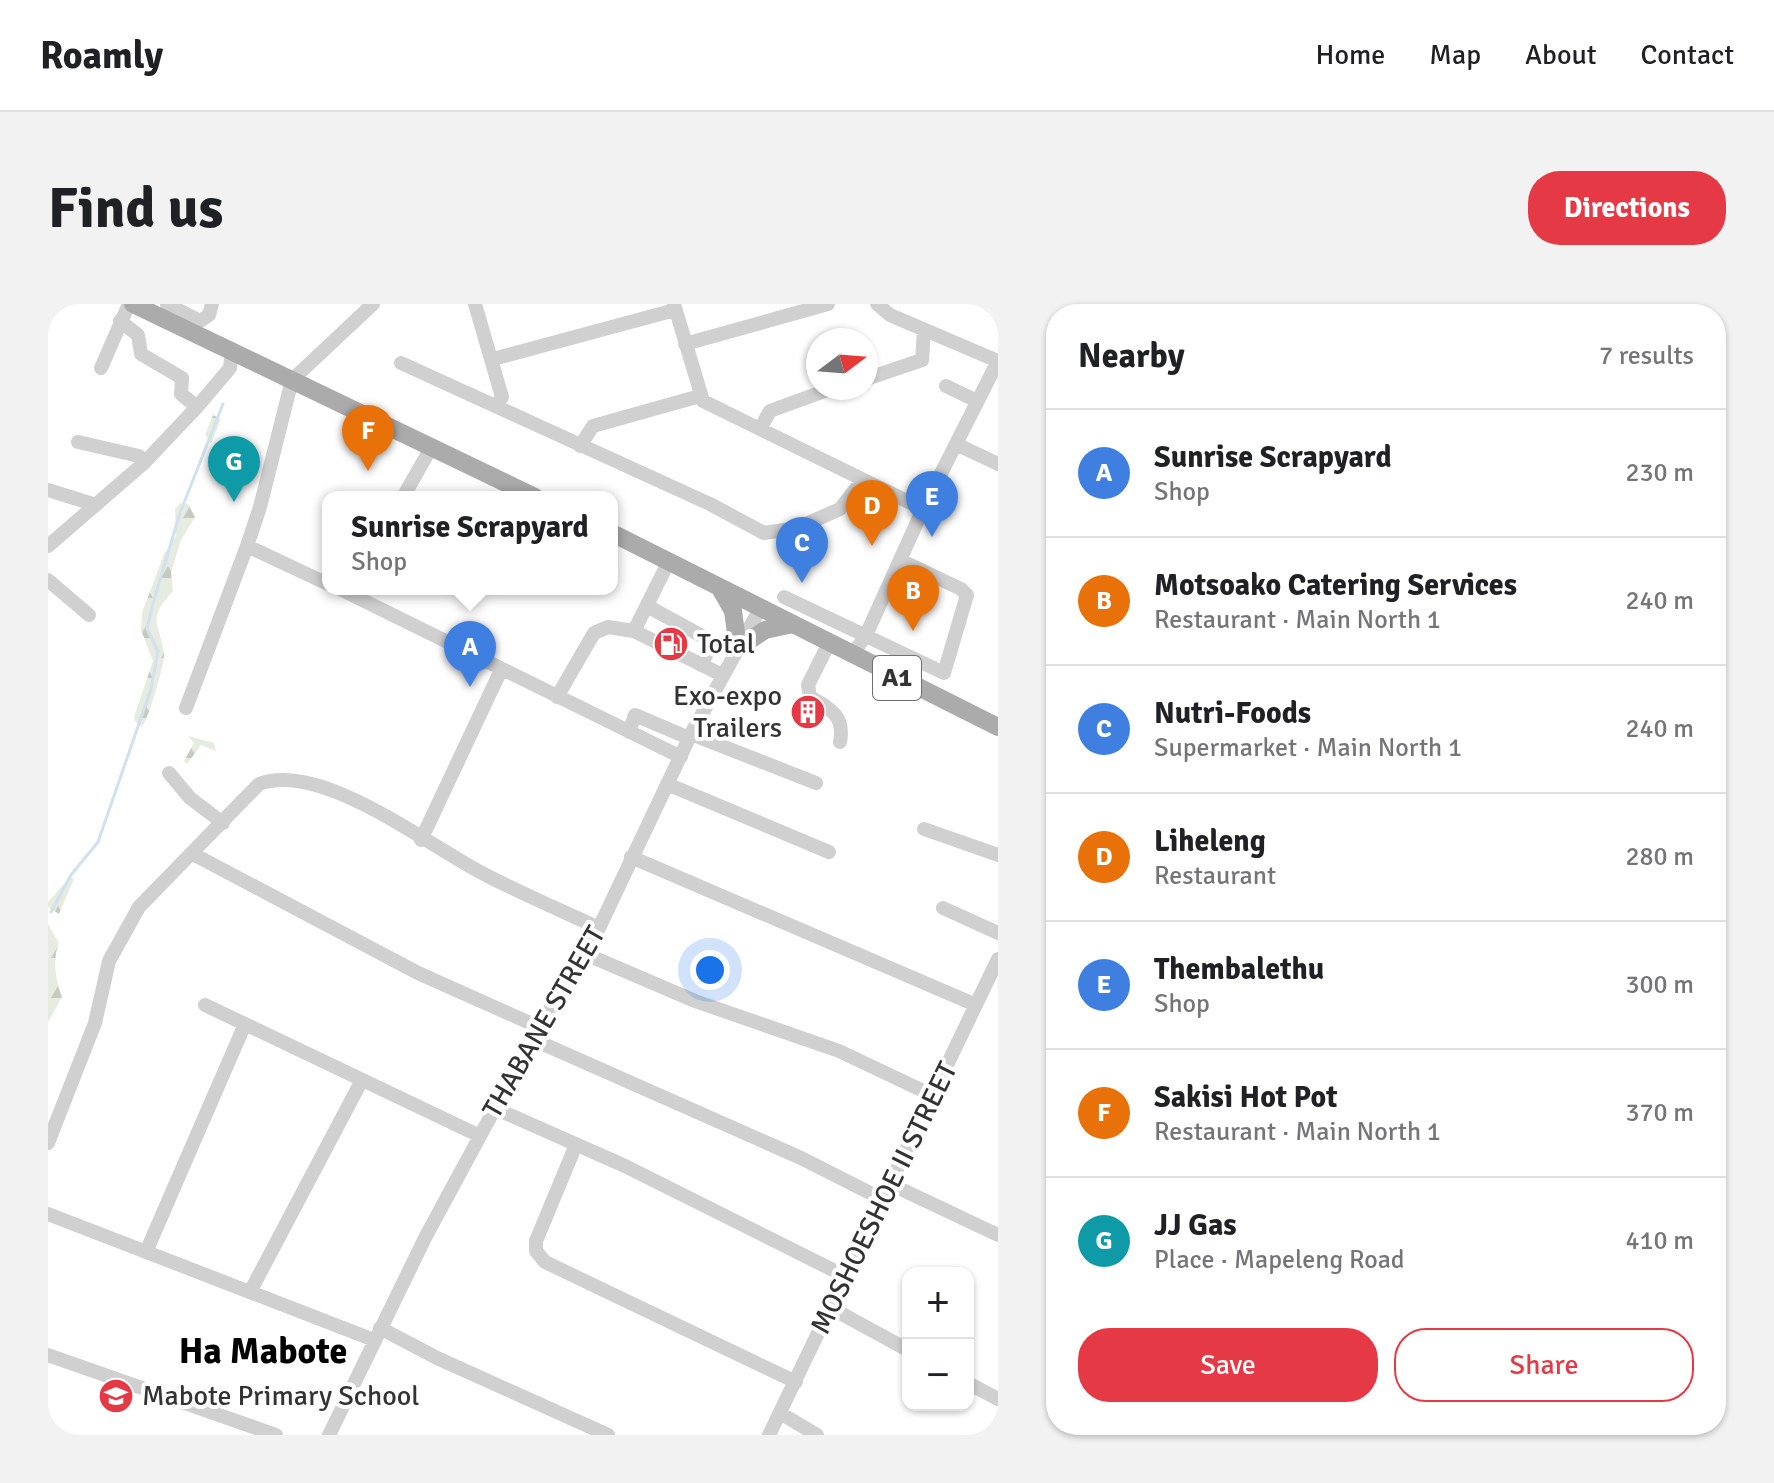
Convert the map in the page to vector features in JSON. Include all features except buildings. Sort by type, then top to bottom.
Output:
[{"type":"main road","points":[[131,304],[232,349],[522,491]]},
{"type":"main road","name":"A1","points":[[618,536],[998,727]]},
{"type":"main road","points":[[720,588],[733,611],[738,648],[765,630],[798,625]]},
{"type":"street","points":[[48,310],[51,304]]},
{"type":"street","points":[[101,368],[120,321],[131,304]]},
{"type":"street","points":[[167,304],[200,321],[209,315],[212,304]]},
{"type":"street","points":[[186,708],[260,507],[292,380],[373,304]]},
{"type":"street","points":[[475,304],[502,397],[497,405]]},
{"type":"street","points":[[685,344],[828,304]]},
{"type":"street","points":[[852,656],[867,633],[923,509],[998,361],[890,315],[877,304]]},
{"type":"street","points":[[493,359],[675,307],[700,396],[708,405],[861,482],[923,509]]},
{"type":"street","points":[[120,321],[138,335],[141,354],[182,378],[181,394],[197,407]]},
{"type":"street","points":[[878,375],[922,360],[924,331]]},
{"type":"street","points":[[49,544],[144,463],[197,407],[230,368],[232,349]]},
{"type":"street","points":[[401,363],[497,405],[764,533],[797,528],[840,509],[861,482]]},
{"type":"street","points":[[946,386],[977,401]]},
{"type":"street","points":[[580,446],[593,426],[603,421],[700,396]]},
{"type":"street","points":[[760,429],[770,411],[806,398]]},
{"type":"street","points":[[78,442],[139,456],[144,463]]},
{"type":"street","points":[[958,445],[998,464]]},
{"type":"street","points":[[406,491],[431,448]]},
{"type":"street","points":[[48,490],[96,505]]},
{"type":"street","points":[[247,546],[322,581]]},
{"type":"street","points":[[784,597],[867,633],[944,673],[967,595],[961,589],[900,560]]},
{"type":"street","points":[[634,631],[669,561]]},
{"type":"street","points":[[48,580],[89,615]]},
{"type":"street","points":[[357,595],[501,670],[681,757]]},
{"type":"street","points":[[647,606],[713,642],[701,665]]},
{"type":"street","name":"THABANE STREET","points":[[329,1435],[377,1334],[494,1108],[599,928],[690,736],[760,609]]},
{"type":"street","points":[[557,697],[594,633],[608,627],[634,631],[722,675]]},
{"type":"street","points":[[829,643],[808,685],[810,697],[832,710],[841,722],[840,742]]},
{"type":"street","points":[[421,840],[501,670]]},
{"type":"street","points":[[629,732],[635,715],[816,783]]},
{"type":"street","points":[[169,773],[190,798],[223,823]]},
{"type":"street","points":[[48,1143],[95,1023],[109,961],[139,907],[259,784],[280,778],[330,789],[361,801],[421,840],[599,928]]},
{"type":"street","points":[[667,784],[829,852]]},
{"type":"street","points":[[924,829],[998,855]]},
{"type":"street","points":[[193,854],[536,1033],[880,1198]]},
{"type":"street","points":[[631,857],[976,1005]]},
{"type":"street","points":[[943,908],[998,933]]},
{"type":"street","points":[[583,953],[695,1001],[839,1051],[934,1096]]},
{"type":"street","name":"MOSHOESHOE II STREET","points":[[769,1435],[847,1277],[880,1198],[934,1096],[998,959]]},
{"type":"street","points":[[205,1005],[480,1136]]},
{"type":"street","points":[[146,1252],[245,1024]]},
{"type":"street","points":[[250,1292],[362,1080]]},
{"type":"street","points":[[494,1108],[575,1147],[638,1172],[847,1277]]},
{"type":"street","points":[[575,1147],[536,1241],[536,1251],[545,1262],[796,1382]]},
{"type":"street","points":[[888,1183],[998,1235]]},
{"type":"street","points":[[48,1214],[250,1292],[377,1334],[608,1435]]},
{"type":"street","points":[[831,1308],[902,1347]]},
{"type":"street","points":[[48,1355],[276,1435]]},
{"type":"street","points":[[974,1386],[998,1399]]},
{"type":"street","points":[[780,1413],[817,1435]]},
{"type":"green space","points":[[213,415],[221,419],[211,444],[205,435]]},
{"type":"green space","points":[[180,503],[188,504],[195,517],[181,540],[171,572],[173,591],[157,615],[164,659],[142,727],[134,720],[135,714],[153,661],[141,630],[142,613],[164,554],[176,536],[175,509]]},
{"type":"green space","points":[[188,736],[214,743],[216,751],[201,745],[187,764],[184,761],[194,743]]},
{"type":"green space","points":[[69,878],[74,879],[59,914],[48,907],[48,902]]},
{"type":"green space","points":[[48,924],[59,943],[56,970],[62,997],[48,1022]]},
{"type":"waterway","points":[[51,912],[71,875],[98,842],[151,689],[158,651],[147,629],[153,603],[180,513],[223,404]]},
{"type":"place","name":"Sakisi Hot Pot","points":[[368,471]]},
{"type":"place","name":"JJ Gas","points":[[234,502]]},
{"type":"place","name":"Thembalethu","points":[[932,537]]},
{"type":"place","name":"Liheleng","points":[[872,546]]},
{"type":"place","name":"Nutri-Foods","points":[[802,583]]},
{"type":"place","name":"Motsoako Catering Services","points":[[913,631]]},
{"type":"place","name":"Total","points":[[671,644]]},
{"type":"place","name":"Sunrise Scrapyard","points":[[470,687]]},
{"type":"place","name":"Exo-expo Trailers","points":[[808,712]]},
{"type":"place","name":"Mabote Primary School","points":[[116,1396]]},
{"type":"district","name":"Ha Mabote","points":[[263,1351]]}]
